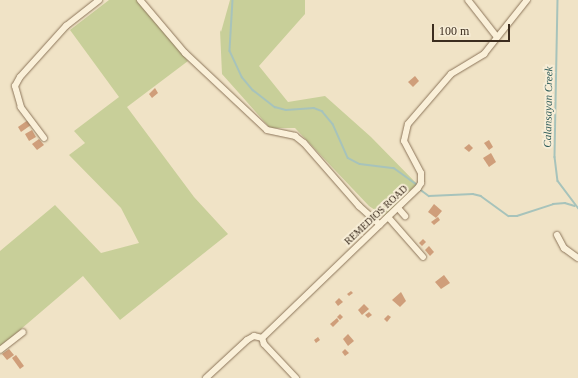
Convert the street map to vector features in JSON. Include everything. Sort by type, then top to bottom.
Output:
[{"type":"street","points":[[44,138],[21,107],[15,86],[20,77],[66,26],[99,0]]},
{"type":"street","points":[[140,0],[185,53],[267,130],[294,136],[304,143],[359,206],[380,225]]},
{"type":"street","points":[[468,0],[497,37]]},
{"type":"street","name":"REMEDIOS ROAD","points":[[262,338],[418,188],[422,178],[404,141],[408,124],[450,74],[484,54],[526,0]]},
{"type":"street","points":[[398,208],[405,216]]},
{"type":"street","points":[[388,217],[423,257]]},
{"type":"street","points":[[557,236],[564,248],[578,258]]},
{"type":"street","points":[[0,350],[23,332]]},
{"type":"street","points":[[206,378],[247,340],[254,336],[262,338],[264,344],[296,378]]},
{"type":"green space","points":[[109,0],[137,0],[188,61],[127,107],[194,197],[228,234],[120,320],[83,276],[0,347],[0,251],[55,205],[101,253],[139,243],[121,208],[69,155],[85,143],[74,131],[119,97],[70,30]]},
{"type":"green space","points":[[230,0],[305,0],[305,14],[259,66],[288,102],[325,96],[371,137],[417,184],[384,216],[369,206],[295,128],[270,128],[222,74],[220,30],[221,32]]},
{"type":"building","points":[[415,76],[419,81],[413,87],[408,82]]},
{"type":"building","points":[[155,88],[158,93],[152,98],[149,94]]},
{"type":"building","points":[[28,120],[31,125],[21,132],[18,127]]},
{"type":"building","points":[[32,130],[36,137],[29,141],[25,134]]},
{"type":"building","points":[[39,139],[44,145],[37,150],[32,144]]},
{"type":"building","points":[[489,140],[493,147],[489,150],[484,143]]},
{"type":"building","points":[[469,144],[473,148],[469,152],[464,148]]},
{"type":"building","points":[[491,153],[496,162],[489,167],[483,158]]},
{"type":"building","points":[[434,204],[442,211],[436,218],[428,212]]},
{"type":"building","points":[[438,217],[440,220],[434,225],[431,222]]},
{"type":"building","points":[[423,239],[426,242],[422,246],[419,243]]},
{"type":"building","points":[[429,246],[434,252],[430,256],[425,250]]},
{"type":"building","points":[[444,275],[450,283],[441,289],[435,282]]},
{"type":"building","points":[[351,291],[353,293],[349,296],[347,294]]},
{"type":"building","points":[[401,292],[406,301],[400,307],[392,300]]},
{"type":"building","points":[[339,298],[343,302],[338,306],[335,302]]},
{"type":"building","points":[[364,304],[369,309],[362,315],[358,310]]},
{"type":"building","points":[[369,312],[372,315],[368,318],[365,315]]},
{"type":"building","points":[[340,314],[343,317],[340,320],[337,317]]},
{"type":"building","points":[[388,315],[391,317],[387,322],[384,319]]},
{"type":"building","points":[[337,318],[339,321],[333,327],[330,324]]},
{"type":"building","points":[[348,334],[354,341],[348,346],[343,339]]},
{"type":"building","points":[[318,337],[320,340],[316,343],[314,340]]},
{"type":"building","points":[[9,349],[14,355],[7,360],[2,354]]},
{"type":"building","points":[[345,349],[349,353],[345,356],[342,352]]},
{"type":"building","points":[[16,355],[24,366],[20,369],[12,358]]},
{"type":"waterway","points":[[233,0],[230,51],[242,77],[253,90],[275,107],[286,110],[314,108],[322,111],[333,124],[348,158],[360,164],[394,168],[417,185]]},
{"type":"waterway","name":"Calansayan Creek","points":[[558,0],[555,157],[558,181],[578,208]]},
{"type":"waterway","points":[[421,190],[429,196],[473,194],[481,196],[509,216],[517,216],[553,204],[565,203],[575,206]]}]
